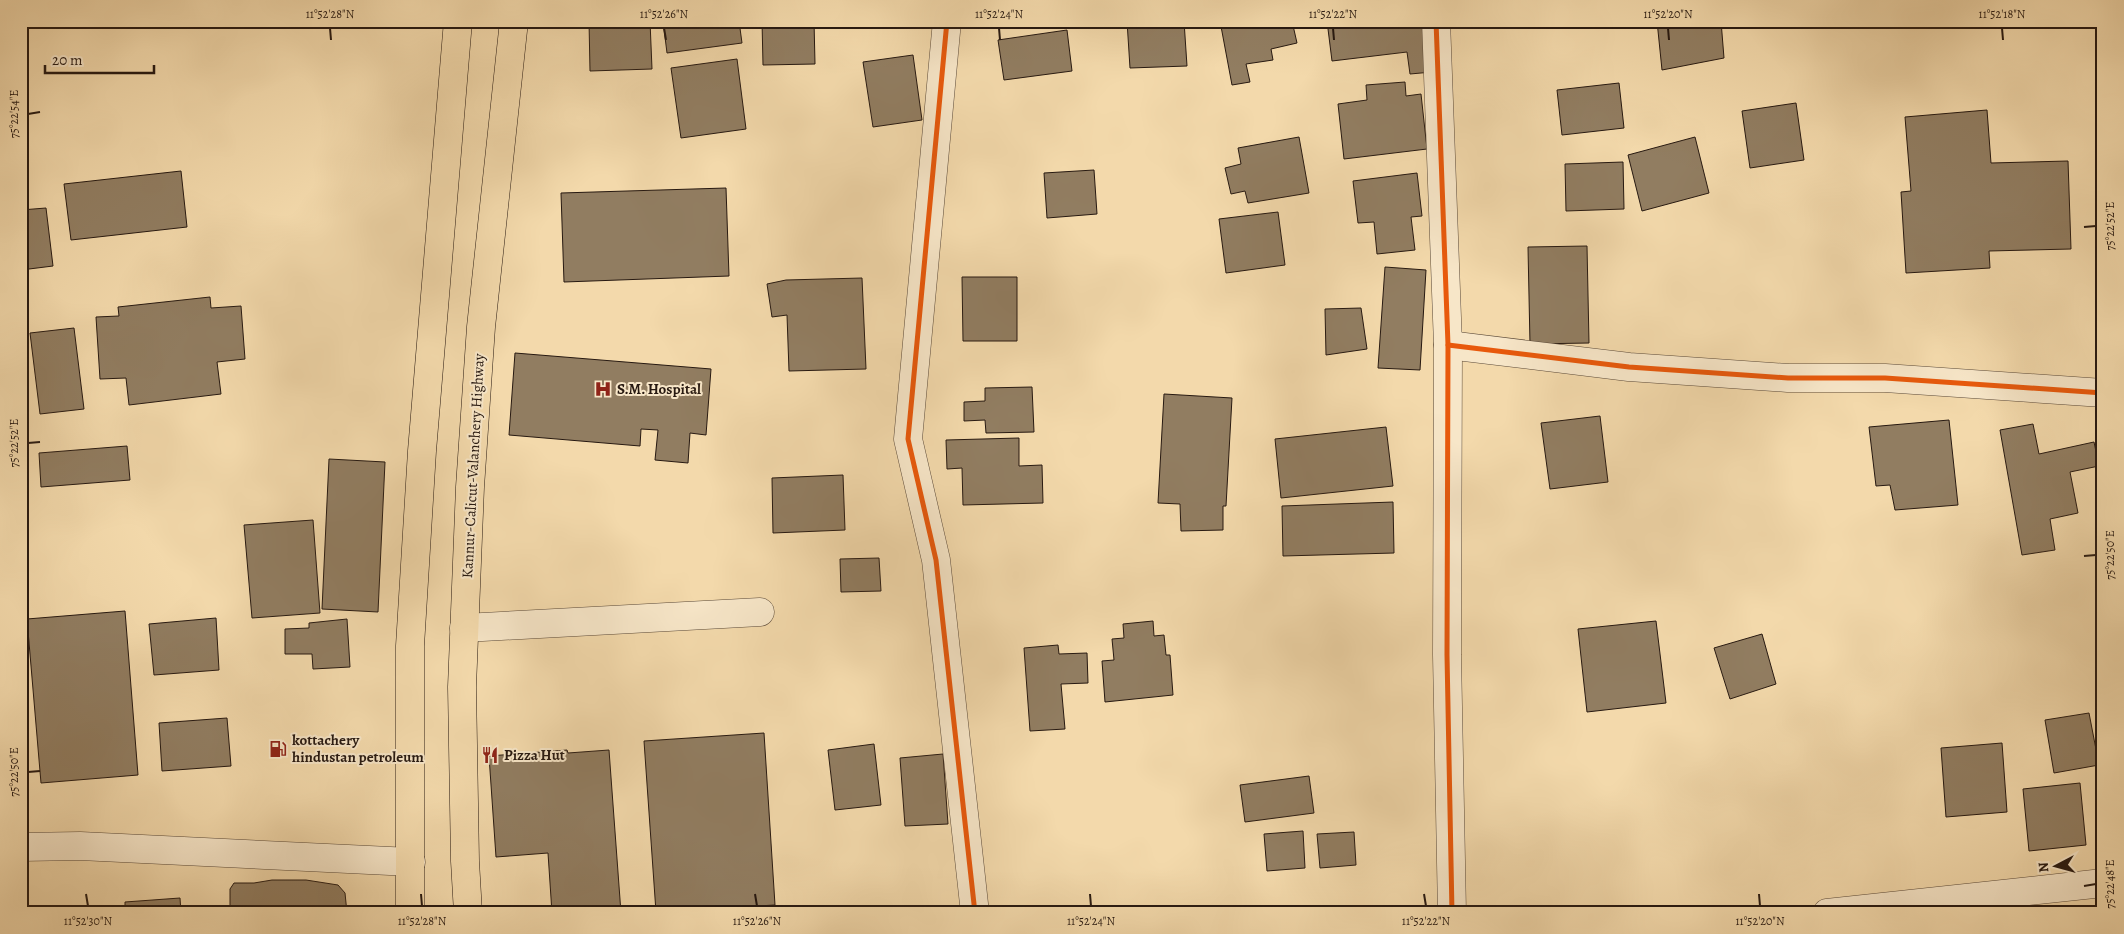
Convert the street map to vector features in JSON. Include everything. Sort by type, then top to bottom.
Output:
[{"type":"highway","points":[[410,913],[410,646],[423,441],[458,21]]},
{"type":"highway","name":"Kannur-Calicut-Valanchery Highway","points":[[468,913],[465,862],[462,687],[470,487],[481,327],[514,21]]},
{"type":"street","points":[[947,21],[908,439],[936,560],[975,913]]},
{"type":"street","points":[[1436,21],[1448,345],[1446,655],[1452,913]]},
{"type":"street","points":[[1448,345],[1629,367],[1788,378],[1884,378],[2103,393]]},
{"type":"street","points":[[464,628],[760,612]]},
{"type":"street","points":[[21,847],[80,846],[410,862]]},
{"type":"street","points":[[1827,913],[2103,883]]},
{"type":"building","points":[[589,21],[650,21],[652,69],[590,71]]},
{"type":"building","points":[[663,21],[739,21],[742,43],[667,53]]},
{"type":"building","points":[[762,21],[814,21],[815,64],[763,65]]},
{"type":"building","points":[[1127,21],[1184,21],[1187,66],[1130,68]]},
{"type":"building","points":[[1220,21],[1292,21],[1297,43],[1271,49],[1273,60],[1246,64],[1250,82],[1232,85]]},
{"type":"building","points":[[1327,21],[1404,21],[1404,23],[1424,21],[1432,72],[1410,74],[1407,52],[1332,61]]},
{"type":"building","points":[[1657,21],[1721,21],[1724,58],[1662,70]]},
{"type":"building","points":[[1067,30],[1072,71],[1004,80],[998,40]]},
{"type":"building","points":[[913,55],[922,120],[873,127],[863,62]]},
{"type":"building","points":[[737,59],[746,129],[681,138],[671,68]]},
{"type":"building","points":[[1405,82],[1406,96],[1421,94],[1427,149],[1344,159],[1338,104],[1367,100],[1366,85]]},
{"type":"building","points":[[1619,83],[1624,128],[1562,135],[1557,90]]},
{"type":"building","points":[[1796,103],[1804,160],[1750,168],[1742,111]]},
{"type":"building","points":[[1987,110],[1991,163],[2068,161],[2071,249],[1989,251],[1990,268],[1906,273],[1901,192],[1911,191],[1905,117]]},
{"type":"building","points":[[1299,137],[1309,193],[1248,203],[1245,191],[1231,194],[1225,168],[1241,164],[1238,148]]},
{"type":"building","points":[[1695,137],[1709,193],[1642,211],[1628,155]]},
{"type":"building","points":[[1623,162],[1624,209],[1566,211],[1565,164]]},
{"type":"building","points":[[1094,170],[1097,214],[1047,218],[1044,173]]},
{"type":"building","points":[[181,171],[187,227],[71,240],[64,184]]},
{"type":"building","points":[[1417,173],[1422,216],[1411,217],[1415,250],[1377,254],[1374,222],[1358,223],[1353,181]]},
{"type":"building","points":[[726,188],[729,276],[564,282],[561,193]]},
{"type":"building","points":[[46,208],[53,266],[21,270],[21,210]]},
{"type":"building","points":[[1278,212],[1285,265],[1226,273],[1219,219]]},
{"type":"building","points":[[1587,246],[1589,343],[1530,344],[1528,247]]},
{"type":"building","points":[[1385,267],[1426,270],[1420,370],[1378,368]]},
{"type":"building","points":[[962,277],[1017,277],[1017,341],[963,341]]},
{"type":"building","points":[[862,278],[866,369],[789,371],[787,315],[772,317],[767,284],[786,280]]},
{"type":"building","points":[[210,297],[211,308],[241,306],[245,359],[217,362],[221,394],[129,405],[126,378],[100,379],[96,317],[119,316],[118,307]]},
{"type":"building","points":[[1361,308],[1367,349],[1326,355],[1325,309]]},
{"type":"building","points":[[74,328],[84,409],[40,414],[30,333]]},
{"type":"building","points":[[515,353],[711,369],[706,435],[690,433],[688,463],[655,460],[658,430],[641,429],[640,446],[509,435]]},
{"type":"building","points":[[1032,387],[1034,432],[986,433],[985,420],[964,421],[964,402],[985,401],[985,388]]},
{"type":"building","points":[[1164,394],[1232,398],[1226,506],[1223,506],[1223,530],[1181,531],[1180,504],[1158,503]]},
{"type":"building","points":[[1600,416],[1608,482],[1550,489],[1541,423]]},
{"type":"building","points":[[1949,420],[1958,505],[1895,510],[1890,485],[1876,486],[1869,427]]},
{"type":"building","points":[[2033,424],[2039,454],[2094,442],[2099,466],[2070,472],[2078,513],[2050,519],[2055,550],[2022,555],[2000,430]]},
{"type":"building","points":[[1386,427],[1393,486],[1281,498],[1275,439]]},
{"type":"building","points":[[1019,438],[1019,466],[1042,465],[1043,503],[963,505],[962,468],[947,469],[946,440]]},
{"type":"building","points":[[127,446],[130,480],[41,487],[39,453]]},
{"type":"building","points":[[329,459],[385,462],[378,612],[322,609]]},
{"type":"building","points":[[843,475],[845,530],[773,533],[772,478]]},
{"type":"building","points":[[1393,502],[1394,553],[1283,556],[1282,506]]},
{"type":"building","points":[[313,520],[320,613],[252,618],[244,525]]},
{"type":"building","points":[[879,558],[881,591],[841,592],[840,559]]},
{"type":"building","points":[[125,611],[138,775],[41,783],[27,619]]},
{"type":"building","points":[[216,618],[219,670],[154,675],[149,624]]},
{"type":"building","points":[[347,619],[350,667],[313,669],[312,654],[285,654],[285,629],[309,628],[309,623]]},
{"type":"building","points":[[1153,621],[1154,636],[1164,635],[1166,655],[1170,655],[1173,695],[1105,702],[1102,661],[1114,660],[1112,639],[1124,638],[1123,624]]},
{"type":"building","points":[[1656,621],[1666,703],[1587,712],[1578,629]]},
{"type":"building","points":[[1762,634],[1776,684],[1730,699],[1714,648]]},
{"type":"building","points":[[1058,645],[1059,654],[1087,653],[1088,683],[1061,684],[1065,729],[1030,731],[1024,648]]},
{"type":"building","points":[[2089,713],[2099,765],[2054,773],[2045,720]]},
{"type":"building","points":[[227,718],[231,766],[162,771],[159,723]]},
{"type":"building","points":[[764,733],[775,905],[656,912],[644,741]]},
{"type":"building","points":[[2002,743],[2007,812],[1946,817],[1941,748]]},
{"type":"building","points":[[874,744],[881,805],[835,810],[828,750]]},
{"type":"building","points":[[567,750],[568,753],[609,750],[621,913],[552,913],[548,853],[496,857],[489,756]]},
{"type":"building","points":[[943,754],[948,824],[905,826],[900,758]]},
{"type":"building","points":[[1309,776],[1314,813],[1245,822],[1240,785]]},
{"type":"building","points":[[2080,783],[2086,845],[2029,851],[2023,789]]},
{"type":"building","points":[[1303,831],[1305,868],[1267,871],[1264,834]]},
{"type":"building","points":[[1354,832],[1356,865],[1320,868],[1317,834]]},
{"type":"building","points":[[272,880],[306,880],[338,885],[345,893],[347,913],[230,913],[230,889],[234,883],[254,883]]},
{"type":"building","points":[[180,898],[181,913],[125,913],[125,902]]},
{"type":"cycle path","points":[[947,21],[908,439],[936,560],[975,913]]},
{"type":"cycle path","points":[[1436,21],[1448,345],[1447,655],[1452,913]]},
{"type":"cycle path","points":[[1448,345],[1629,367],[1788,378],[1885,378],[2103,393]]},
{"type":"place","name":"S.M. Hospital","points":[[603,389]]},
{"type":"place","name":"kottachery hindustan petroleum","points":[[278,749]]},
{"type":"place","name":"Pizza Hut","points":[[490,755]]}]
